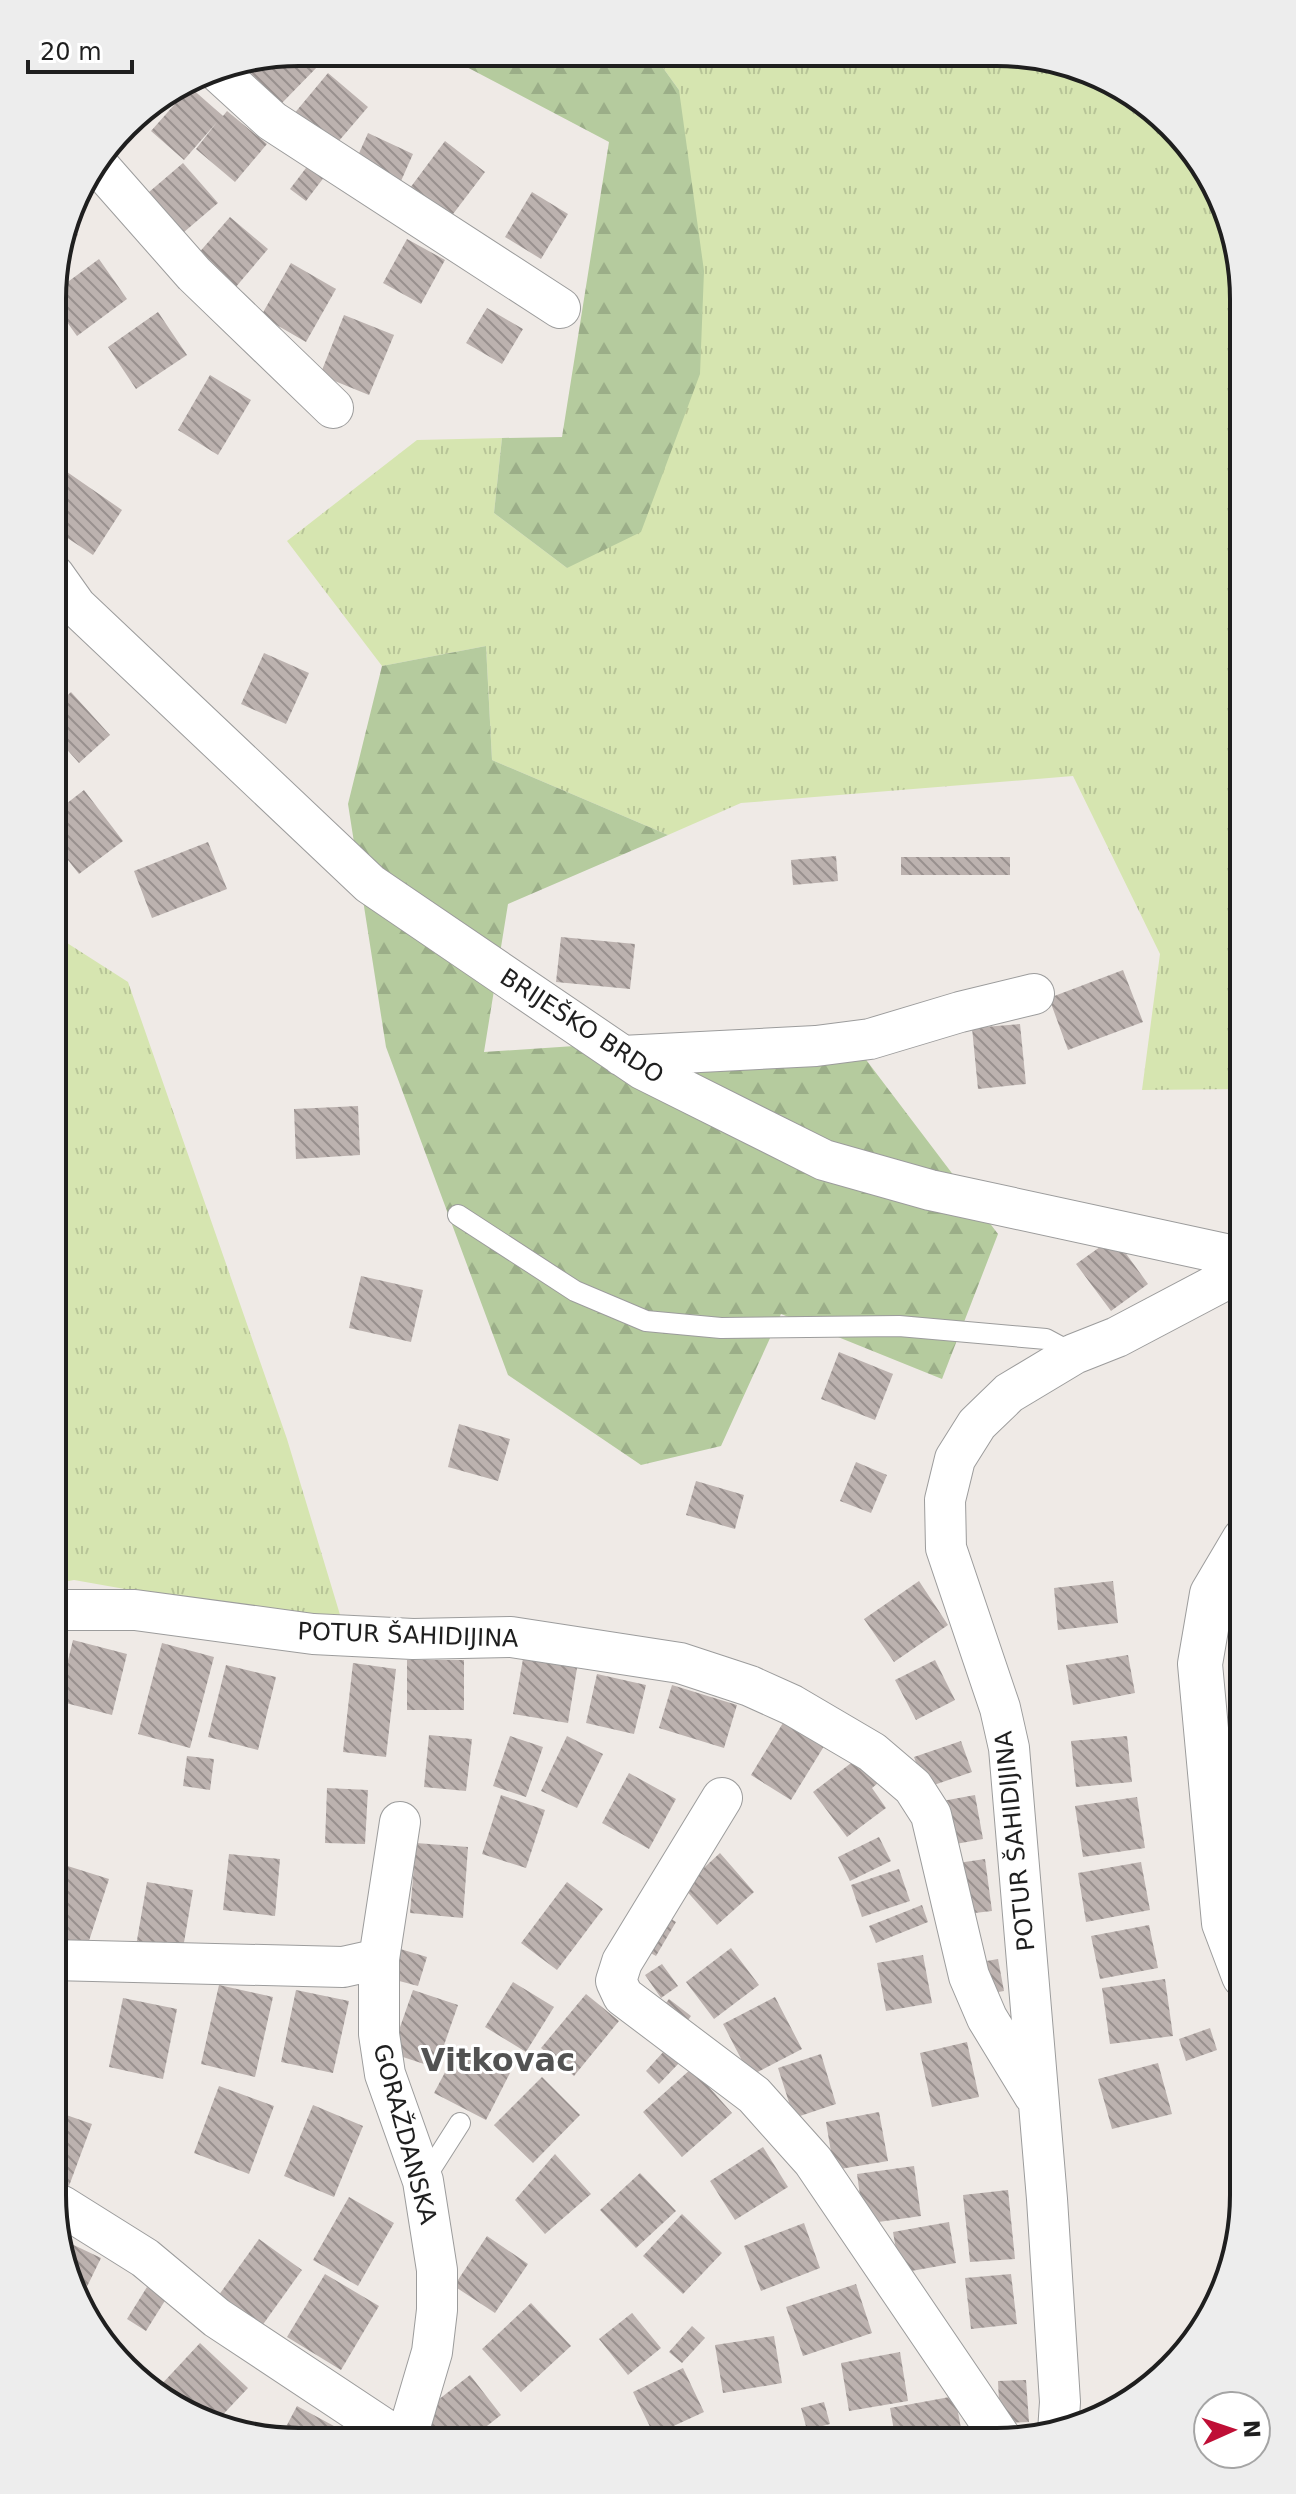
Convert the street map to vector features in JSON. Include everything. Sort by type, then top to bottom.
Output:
[{"type":"street","points":[[225,78],[272,121],[560,308]]},
{"type":"street","points":[[104,171],[194,274],[333,408]]},
{"type":"street","name":"BRIJEŠKO BRDO","points":[[66,609],[370,884],[642,1069],[824,1160],[930,1190],[1230,1255]]},
{"type":"street","points":[[622,1056],[816,1046],[870,1039],[1034,994]]},
{"type":"street","name":"POTUR ŠAHIDIJINA","points":[[1058,2420],[1059,2387],[1039,2104],[1009,1748],[1000,1708],[946,1548],[945,1500],[955,1459],[977,1424],[1009,1393],[1074,1354],[1117,1337],[1230,1277]]},
{"type":"street","points":[[1230,1564],[1212,1594],[1200,1664],[1224,1923],[1230,1939]]},
{"type":"street","name":"POTUR ŠAHIDIJINA","points":[[66,1610],[135,1610],[313,1634],[413,1639],[511,1637],[680,1663],[750,1686],[792,1705],[872,1752],[913,1787],[931,1815],[969,1976],[987,2018],[1039,2104]]},
{"type":"street","points":[[722,1798],[622,1962],[616,1981],[623,1996],[754,2095],[813,2161],[994,2428]]},
{"type":"street","name":"GORAŽDANSKA","points":[[400,1822],[379,1959],[379,2034],[385,2074],[423,2181],[437,2270],[437,2310],[432,2352],[408,2428]]},
{"type":"street","points":[[66,1960],[343,1967],[379,1959]]},
{"type":"street","points":[[67,2209],[145,2258],[217,2318],[386,2428]]},
{"type":"lane","points":[[458,1215],[575,1291],[646,1321],[721,1328],[899,1326],[1046,1339],[1074,1354]]},
{"type":"lane","points":[[423,2181],[460,2123]]},
{"type":"green space","points":[[465,66],[662,66],[679,90],[704,271],[700,374],[641,532],[567,568],[494,513],[502,438],[562,437],[609,142]]},
{"type":"green space","points":[[662,66],[1012,66],[1043,70],[1072,78],[1127,105],[1172,145],[1191,169],[1206,196],[1226,253],[1230,284],[1230,1089],[1142,1090],[1160,954],[1073,776],[741,803],[668,835],[492,760],[486,646],[382,666],[287,541],[417,440],[502,438],[494,513],[567,568],[679,90]]},
{"type":"green space","points":[[486,646],[492,760],[668,835],[508,904],[484,1052],[842,1028],[998,1234],[942,1379],[781,1314],[721,1446],[641,1465],[508,1375],[386,1047],[348,804],[382,666]]},
{"type":"green space","points":[[66,942],[128,982],[287,1439],[344,1628],[74,1580],[66,1582]]},
{"type":"building","points":[[284,66],[318,66],[281,104],[249,73]]},
{"type":"building","points":[[328,73],[368,107],[332,149],[293,115]]},
{"type":"building","points":[[195,91],[223,116],[227,111],[267,144],[235,182],[196,149],[217,122],[184,160],[151,131],[180,98]]},
{"type":"building","points":[[368,133],[413,154],[401,181],[356,160]]},
{"type":"building","points":[[445,141],[485,172],[450,218],[410,188]]},
{"type":"building","points":[[183,163],[218,203],[177,238],[142,198]]},
{"type":"building","points":[[309,164],[325,176],[306,201],[290,189]]},
{"type":"building","points":[[532,192],[568,214],[541,259],[505,237]]},
{"type":"building","points":[[230,217],[268,249],[235,288],[197,255]]},
{"type":"building","points":[[407,239],[445,260],[421,304],[383,283]]},
{"type":"building","points":[[99,259],[127,299],[77,336],[66,321],[67,282]]},
{"type":"building","points":[[291,263],[336,289],[306,342],[261,316]]},
{"type":"building","points":[[487,308],[523,329],[502,364],[466,343]]},
{"type":"building","points":[[158,312],[187,355],[136,389],[108,347]]},
{"type":"building","points":[[344,315],[394,335],[369,395],[320,375]]},
{"type":"building","points":[[210,375],[251,400],[218,455],[178,430]]},
{"type":"building","points":[[66,471],[122,510],[93,555],[66,537]]},
{"type":"building","points":[[264,653],[309,673],[286,724],[241,704]]},
{"type":"building","points":[[71,692],[110,735],[79,763],[66,748],[66,697]]},
{"type":"building","points":[[84,790],[123,841],[79,874],[66,858],[66,804]]},
{"type":"building","points":[[208,842],[227,889],[152,918],[134,871]]},
{"type":"building","points":[[836,856],[838,881],[793,885],[791,860]]},
{"type":"building","points":[[901,857],[1010,857],[1010,875],[901,875]]},
{"type":"building","points":[[561,937],[635,944],[630,989],[556,982]]},
{"type":"building","points":[[1123,970],[1143,1022],[1068,1050],[1049,998]]},
{"type":"building","points":[[1020,1024],[1026,1084],[978,1089],[972,1028]]},
{"type":"building","points":[[358,1106],[360,1155],[296,1159],[294,1109]]},
{"type":"building","points":[[1114,1237],[1148,1284],[1111,1311],[1076,1264]]},
{"type":"building","points":[[361,1276],[423,1290],[411,1342],[349,1328]]},
{"type":"building","points":[[839,1352],[893,1374],[875,1420],[821,1399]]},
{"type":"building","points":[[459,1424],[510,1439],[498,1481],[448,1467]]},
{"type":"building","points":[[856,1462],[887,1475],[871,1513],[840,1501]]},
{"type":"building","points":[[696,1481],[744,1495],[735,1529],[686,1515]]},
{"type":"building","points":[[919,1581],[948,1625],[894,1662],[864,1619]]},
{"type":"building","points":[[1113,1581],[1118,1623],[1058,1630],[1054,1588]]},
{"type":"building","points":[[73,1640],[127,1654],[112,1715],[66,1703],[66,1668]]},
{"type":"building","points":[[162,1643],[214,1657],[190,1748],[138,1734]]},
{"type":"building","points":[[1128,1655],[1135,1693],[1073,1705],[1066,1665]]},
{"type":"building","points":[[523,1659],[577,1668],[568,1723],[513,1714]]},
{"type":"building","points":[[407,1660],[464,1660],[464,1710],[407,1710]]},
{"type":"building","points":[[935,1660],[955,1700],[916,1720],[895,1680]]},
{"type":"building","points":[[353,1663],[396,1669],[386,1757],[343,1752]]},
{"type":"building","points":[[226,1665],[276,1677],[258,1750],[208,1737]]},
{"type":"building","points":[[597,1674],[646,1685],[634,1734],[586,1723]]},
{"type":"building","points":[[672,1685],[737,1705],[724,1748],[659,1728]]},
{"type":"building","points":[[786,1718],[826,1743],[791,1800],[751,1775]]},
{"type":"building","points":[[429,1735],[472,1739],[466,1791],[424,1787]]},
{"type":"building","points":[[510,1736],[543,1747],[526,1797],[493,1786]]},
{"type":"building","points":[[567,1736],[603,1754],[577,1808],[541,1791]]},
{"type":"building","points":[[1127,1736],[1132,1782],[1076,1787],[1071,1741]]},
{"type":"building","points":[[961,1741],[972,1772],[925,1788],[914,1757]]},
{"type":"building","points":[[187,1756],[214,1759],[210,1790],[183,1786]]},
{"type":"building","points":[[859,1757],[878,1783],[872,1788],[886,1808],[847,1837],[813,1792]]},
{"type":"building","points":[[629,1773],[676,1799],[649,1849],[602,1823]]},
{"type":"building","points":[[327,1788],[368,1790],[365,1844],[325,1843]]},
{"type":"building","points":[[501,1795],[545,1810],[526,1868],[482,1854]]},
{"type":"building","points":[[975,1795],[983,1839],[945,1846],[937,1802]]},
{"type":"building","points":[[1137,1797],[1145,1848],[1083,1857],[1075,1806]]},
{"type":"building","points":[[879,1837],[891,1861],[850,1881],[838,1857]]},
{"type":"building","points":[[416,1843],[468,1847],[463,1918],[410,1913]]},
{"type":"building","points":[[720,1853],[754,1892],[717,1925],[683,1887]]},
{"type":"building","points":[[229,1854],[280,1859],[275,1916],[223,1910]]},
{"type":"building","points":[[985,1859],[992,1911],[957,1915],[951,1864]]},
{"type":"building","points":[[1141,1862],[1150,1910],[1086,1922],[1078,1873]]},
{"type":"building","points":[[66,1866],[109,1879],[87,1947],[66,1940]]},
{"type":"building","points":[[899,1869],[910,1901],[862,1917],[851,1885]]},
{"type":"building","points":[[147,1882],[193,1890],[182,1954],[136,1946]]},
{"type":"building","points":[[567,1882],[603,1909],[557,1970],[521,1943]]},
{"type":"building","points":[[922,1905],[928,1922],[876,1943],[869,1926]]},
{"type":"building","points":[[658,1911],[676,1922],[656,1956],[638,1946]]},
{"type":"building","points":[[1149,1925],[1158,1968],[1100,1979],[1091,1936]]},
{"type":"building","points":[[397,1948],[427,1957],[418,1986],[388,1978]]},
{"type":"building","points":[[731,1948],[759,1985],[714,2019],[686,1982]]},
{"type":"building","points":[[923,1955],[932,2003],[886,2011],[877,1963]]},
{"type":"building","points":[[998,1959],[1004,1991],[982,1995],[975,1963]]},
{"type":"building","points":[[662,1964],[678,1986],[661,1998],[645,1975]]},
{"type":"building","points":[[1165,1979],[1173,2036],[1110,2044],[1102,1988]]},
{"type":"building","points":[[513,1982],[554,2007],[526,2052],[485,2027]]},
{"type":"building","points":[[219,1985],[273,1997],[255,2077],[201,2064]]},
{"type":"building","points":[[296,1990],[349,2001],[333,2073],[281,2062]]},
{"type":"building","points":[[413,1990],[458,2005],[436,2068],[391,2053]]},
{"type":"building","points":[[586,1994],[619,2021],[574,2076],[541,2048]]},
{"type":"building","points":[[775,1997],[802,2049],[750,2076],[723,2024]]},
{"type":"building","points":[[123,1998],[177,2009],[163,2079],[109,2067]]},
{"type":"building","points":[[669,1999],[691,2016],[681,2030],[659,2012]]},
{"type":"building","points":[[1210,2028],[1217,2050],[1186,2061],[1179,2039]]},
{"type":"building","points":[[967,2042],[979,2097],[932,2107],[920,2053]]},
{"type":"building","points":[[459,2046],[510,2073],[486,2120],[434,2093]]},
{"type":"building","points":[[665,2050],[679,2063],[659,2084],[646,2071]]},
{"type":"building","points":[[821,2054],[836,2104],[794,2118],[778,2068]]},
{"type":"building","points":[[1158,2063],[1172,2114],[1112,2129],[1098,2079]]},
{"type":"building","points":[[692,2068],[732,2113],[682,2157],[643,2112]]},
{"type":"building","points":[[542,2077],[580,2115],[533,2163],[494,2125]]},
{"type":"building","points":[[219,2086],[274,2106],[249,2174],[194,2153]]},
{"type":"building","points":[[313,2105],[363,2126],[334,2197],[284,2176]]},
{"type":"building","points":[[879,2112],[888,2161],[834,2170],[826,2122]]},
{"type":"building","points":[[66,2115],[92,2124],[69,2186],[66,2185]]},
{"type":"building","points":[[763,2147],[788,2187],[735,2220],[710,2181]]},
{"type":"building","points":[[555,2154],[591,2194],[545,2234],[515,2200]]},
{"type":"building","points":[[914,2166],[921,2216],[864,2224],[857,2174]]},
{"type":"building","points":[[640,2173],[676,2211],[636,2248],[600,2210]]},
{"type":"building","points":[[1008,2190],[1015,2259],[970,2262],[963,2195]]},
{"type":"building","points":[[349,2197],[394,2223],[358,2286],[313,2260]]},
{"type":"building","points":[[682,2214],[722,2253],[683,2294],[643,2256]]},
{"type":"building","points":[[949,2222],[956,2263],[900,2273],[893,2232]]},
{"type":"building","points":[[804,2223],[820,2268],[761,2291],[744,2246]]},
{"type":"building","points":[[487,2236],[528,2264],[495,2313],[454,2286]]},
{"type":"building","points":[[259,2239],[302,2270],[259,2330],[216,2299]]},
{"type":"building","points":[[72,2244],[101,2258],[86,2289]]},
{"type":"building","points":[[325,2274],[379,2306],[341,2370],[287,2337]]},
{"type":"building","points":[[1011,2274],[1017,2324],[971,2329],[965,2278]]},
{"type":"building","points":[[856,2284],[872,2333],[803,2356],[786,2307]]},
{"type":"building","points":[[147,2287],[166,2299],[146,2331],[127,2319]]},
{"type":"building","points":[[531,2303],[571,2346],[521,2392],[482,2349]]},
{"type":"building","points":[[632,2313],[661,2348],[628,2375],[599,2339]]},
{"type":"building","points":[[692,2326],[705,2338],[682,2363],[669,2352]]},
{"type":"building","points":[[774,2336],[782,2383],[723,2393],[715,2345]]},
{"type":"building","points":[[200,2343],[248,2388],[223,2414],[196,2404],[162,2384]]},
{"type":"building","points":[[900,2352],[908,2401],[849,2411],[841,2363]]},
{"type":"building","points":[[683,2368],[704,2412],[669,2428],[651,2428],[633,2392]]},
{"type":"building","points":[[470,2375],[501,2415],[484,2428],[423,2428],[415,2418]]},
{"type":"building","points":[[1026,2380],[1029,2422],[1000,2423],[998,2381]]},
{"type":"building","points":[[955,2396],[961,2428],[894,2428],[890,2408]]},
{"type":"building","points":[[824,2402],[830,2424],[806,2428],[801,2408]]},
{"type":"building","points":[[297,2406],[338,2428],[299,2428],[286,2427]]},
{"type":"district","name":"Vitkovac","points":[[498,2060]]}]
